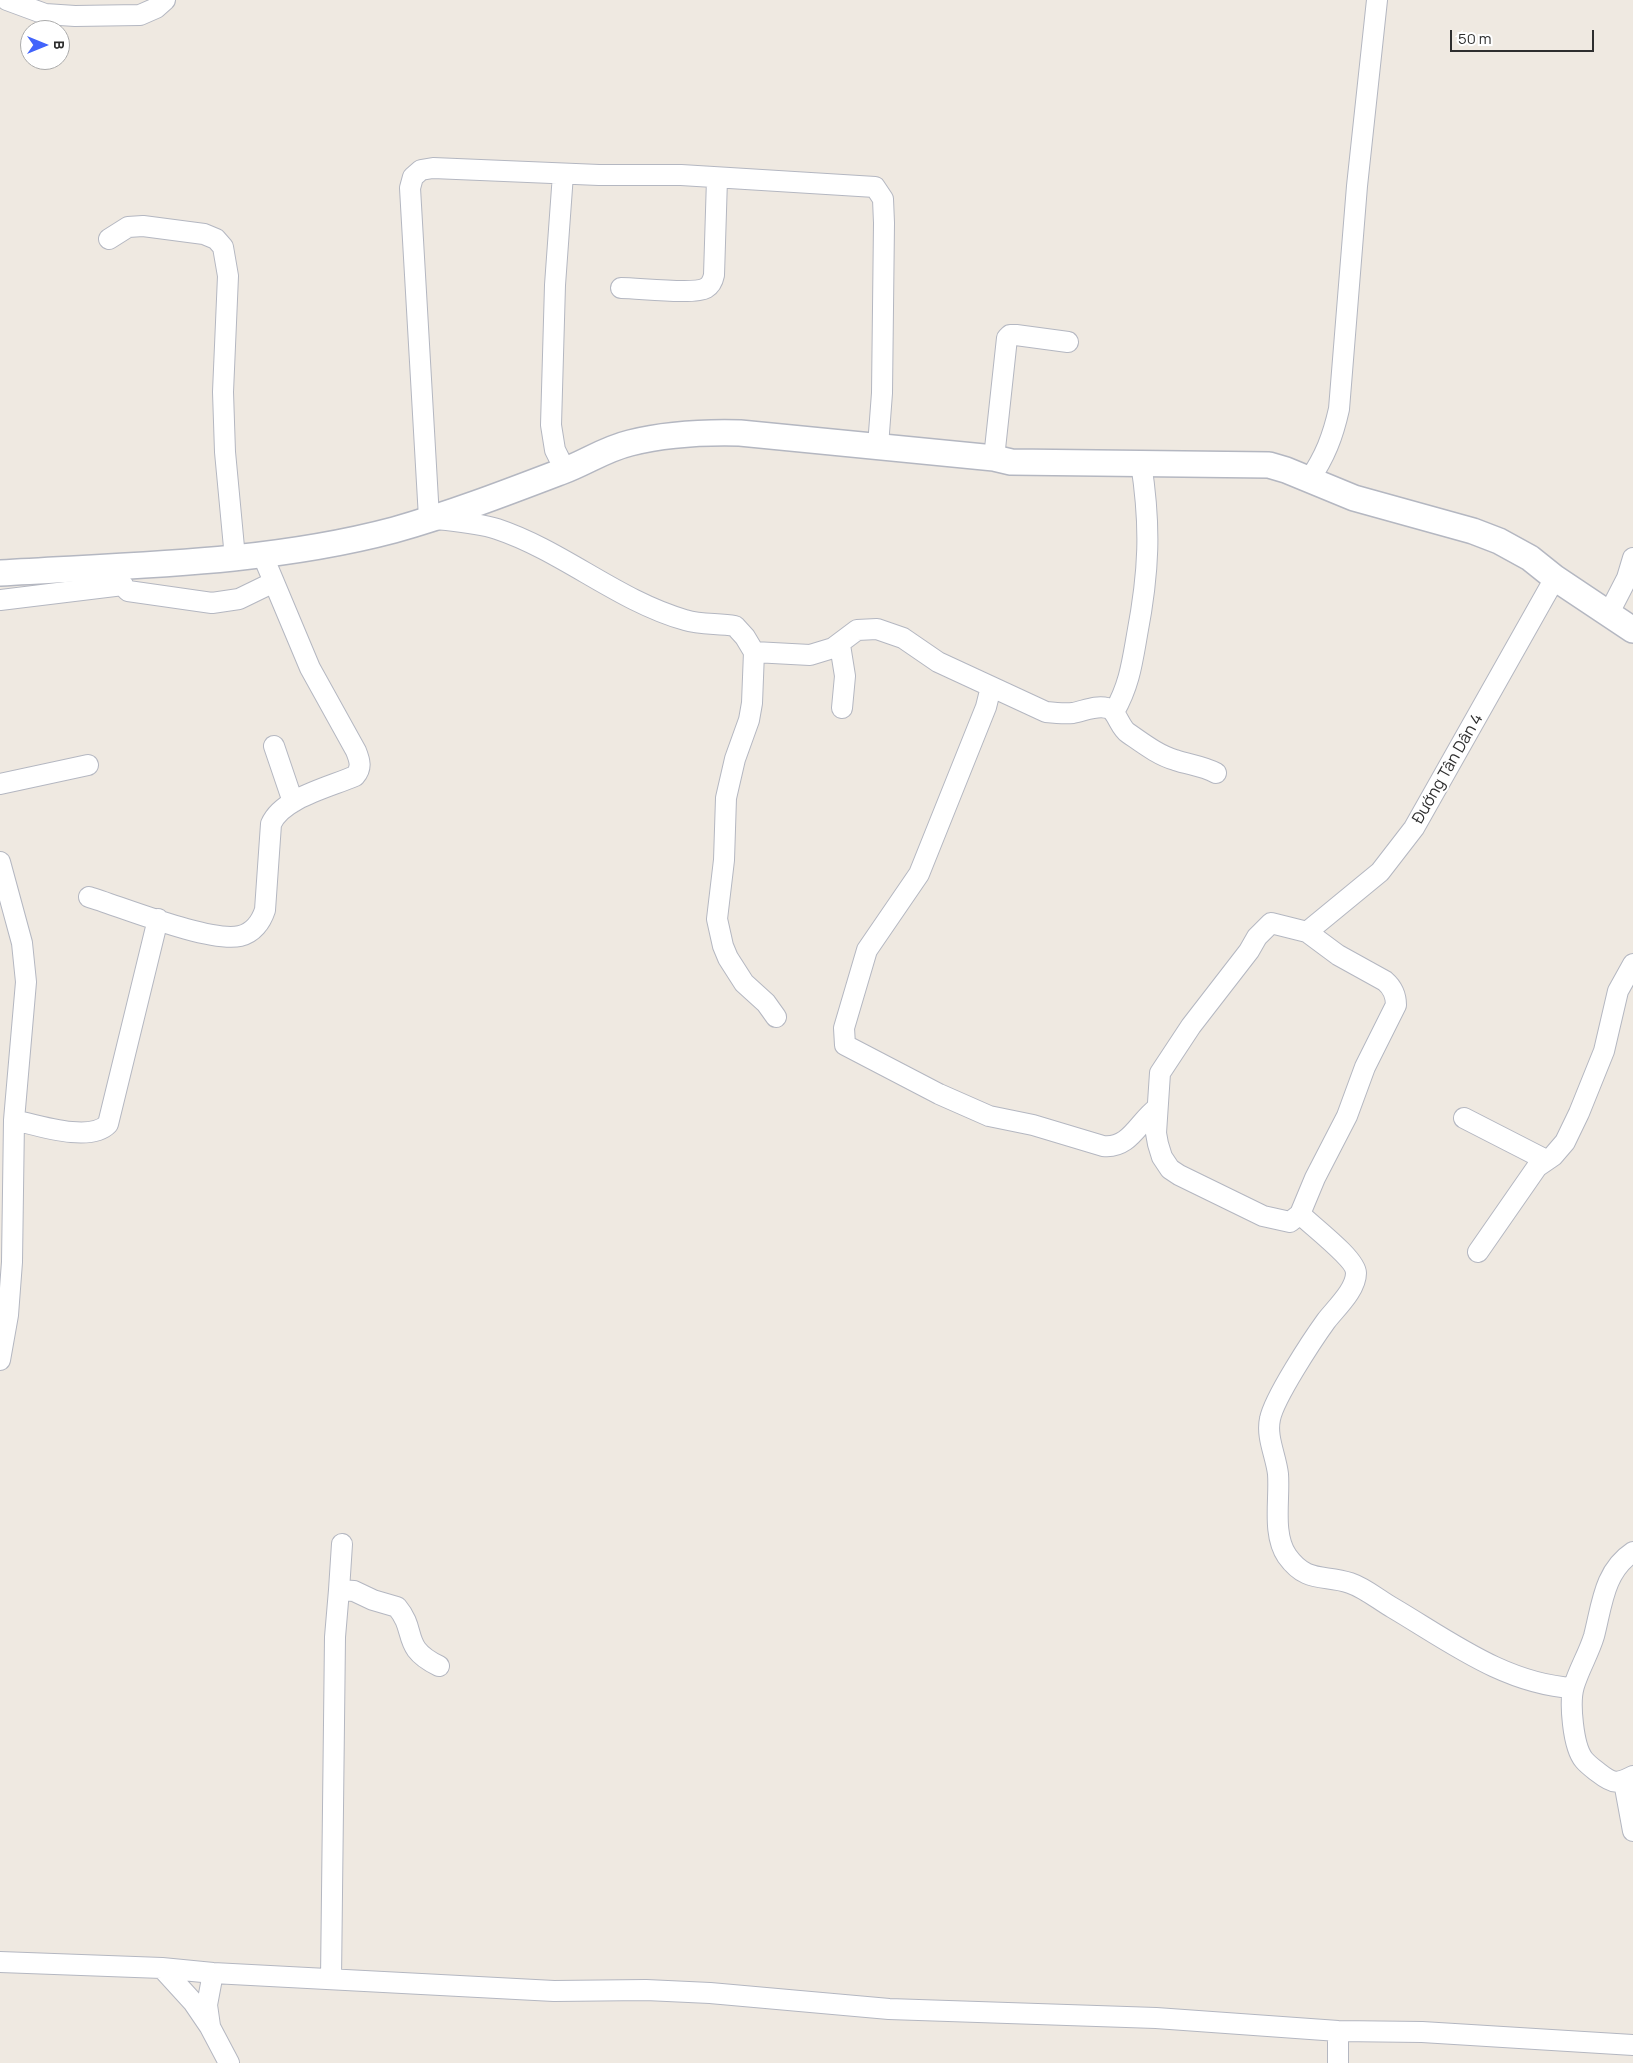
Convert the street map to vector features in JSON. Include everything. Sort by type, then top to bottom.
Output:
[{"type":"street","points":[[7,0],[45,14],[75,16],[140,15],[156,8],[165,0]]},
{"type":"street","points":[[1309,480],[1325,458],[1334,433],[1339,409],[1357,186],[1377,0]]},
{"type":"street","points":[[429,518],[410,188],[413,177],[421,170],[433,168],[563,174],[681,175],[717,179],[875,187],[880,192],[884,223],[882,393],[878,446]]},
{"type":"street","points":[[563,174],[555,285],[552,425],[555,450],[565,470]]},
{"type":"street","points":[[621,288],[660,288],[690,292],[706,288],[711,283],[714,275],[717,179]]},
{"type":"street","points":[[109,239],[128,227],[144,226],[204,234],[216,239],[223,247],[228,276],[223,409],[235,558]]},
{"type":"street","points":[[994,458],[1007,338],[1010,335],[1016,335],[1068,342]]},
{"type":"street","points":[[0,600],[121,575],[324,546],[395,530],[475,504],[565,470],[592,455],[623,445],[663,436],[699,432],[762,434],[803,440],[994,458],[1011,462],[1256,464],[1286,470],[1354,498],[1473,531],[1499,541],[1530,558],[1555,578],[1633,630]]},
{"type":"street","points":[[1114,712],[1126,692],[1145,589],[1149,525],[1141,463]]},
{"type":"street","points":[[429,518],[497,529],[526,541],[605,585],[668,613],[686,620],[735,626],[745,637],[754,652],[750,720],[735,759],[726,798],[724,860],[717,919],[723,946],[728,958],[744,983],[766,1003],[776,1017]]},
{"type":"street","points":[[89,896],[212,936],[235,936],[251,931],[261,921],[266,910],[271,824],[275,814],[293,802],[355,776],[360,764],[349,736],[310,668],[263,556]]},
{"type":"street","points":[[1609,613],[1627,578],[1633,558]]},
{"type":"street","points":[[0,573],[121,575]]},
{"type":"street","points":[[121,575],[133,593],[212,603],[238,599],[274,582]]},
{"type":"street","name":"Đướng Tân Dân 4","points":[[1307,932],[1380,872],[1414,828],[1555,578]]},
{"type":"street","points":[[754,652],[810,655],[840,645],[857,630],[877,629],[903,638],[938,662],[1046,712],[1072,713],[1097,707],[1109,708],[1114,712],[1118,723],[1125,731],[1157,753],[1176,761],[1202,766],[1216,773]]},
{"type":"street","points":[[840,645],[846,676],[842,708]]},
{"type":"street","points":[[991,687],[986,706],[919,874],[867,950],[844,1028],[846,1045],[939,1094],[989,1116],[1033,1125],[1103,1146],[1114,1147],[1123,1143],[1157,1108]]},
{"type":"street","points":[[274,746],[293,802]]},
{"type":"street","points":[[0,784],[88,765]]},
{"type":"street","points":[[0,862],[25,959],[26,982],[14,1120],[12,1262],[8,1315],[0,1360]]},
{"type":"street","points":[[14,1120],[80,1133],[102,1130],[108,1124],[158,919]]},
{"type":"street","points":[[1271,923],[1307,932],[1338,955],[1391,986],[1396,997],[1396,1005],[1365,1067],[1347,1116],[1315,1178],[1300,1214],[1290,1222],[1263,1216],[1170,1170],[1162,1157],[1158,1144],[1157,1108],[1160,1073],[1191,1026],[1220,991],[1264,928],[1271,923]]},
{"type":"street","points":[[1478,1252],[1537,1167],[1554,1156],[1565,1142],[1604,1051],[1618,991],[1633,964]]},
{"type":"street","points":[[1464,1118],[1546,1160]]},
{"type":"street","points":[[1300,1214],[1348,1256],[1356,1272],[1354,1282],[1322,1327],[1284,1389],[1270,1418],[1269,1431],[1278,1475],[1279,1526],[1286,1555],[1308,1576],[1351,1583],[1429,1628],[1461,1650],[1502,1671],[1541,1684],[1574,1688]]},
{"type":"street","points":[[331,1979],[336,1637],[342,1544]]},
{"type":"street","points":[[1633,1552],[1619,1564],[1610,1576],[1592,1644],[1574,1688],[1572,1704],[1575,1736],[1584,1760],[1610,1780],[1629,1779],[1633,1831]]},
{"type":"street","points":[[339,1590],[354,1591],[373,1600],[397,1607],[416,1650],[424,1658],[439,1666]]},
{"type":"street","points":[[0,1962],[162,1968],[212,1973],[554,1991],[646,1990],[710,1993],[888,2009],[1156,2018],[1338,2031],[1422,2032],[1633,2045]]},
{"type":"street","points":[[162,1968],[193,2002],[210,2027],[229,2063]]},
{"type":"street","points":[[210,2027],[208,2005],[212,1973]]},
{"type":"street","points":[[1338,2031],[1338,2063]]}]
